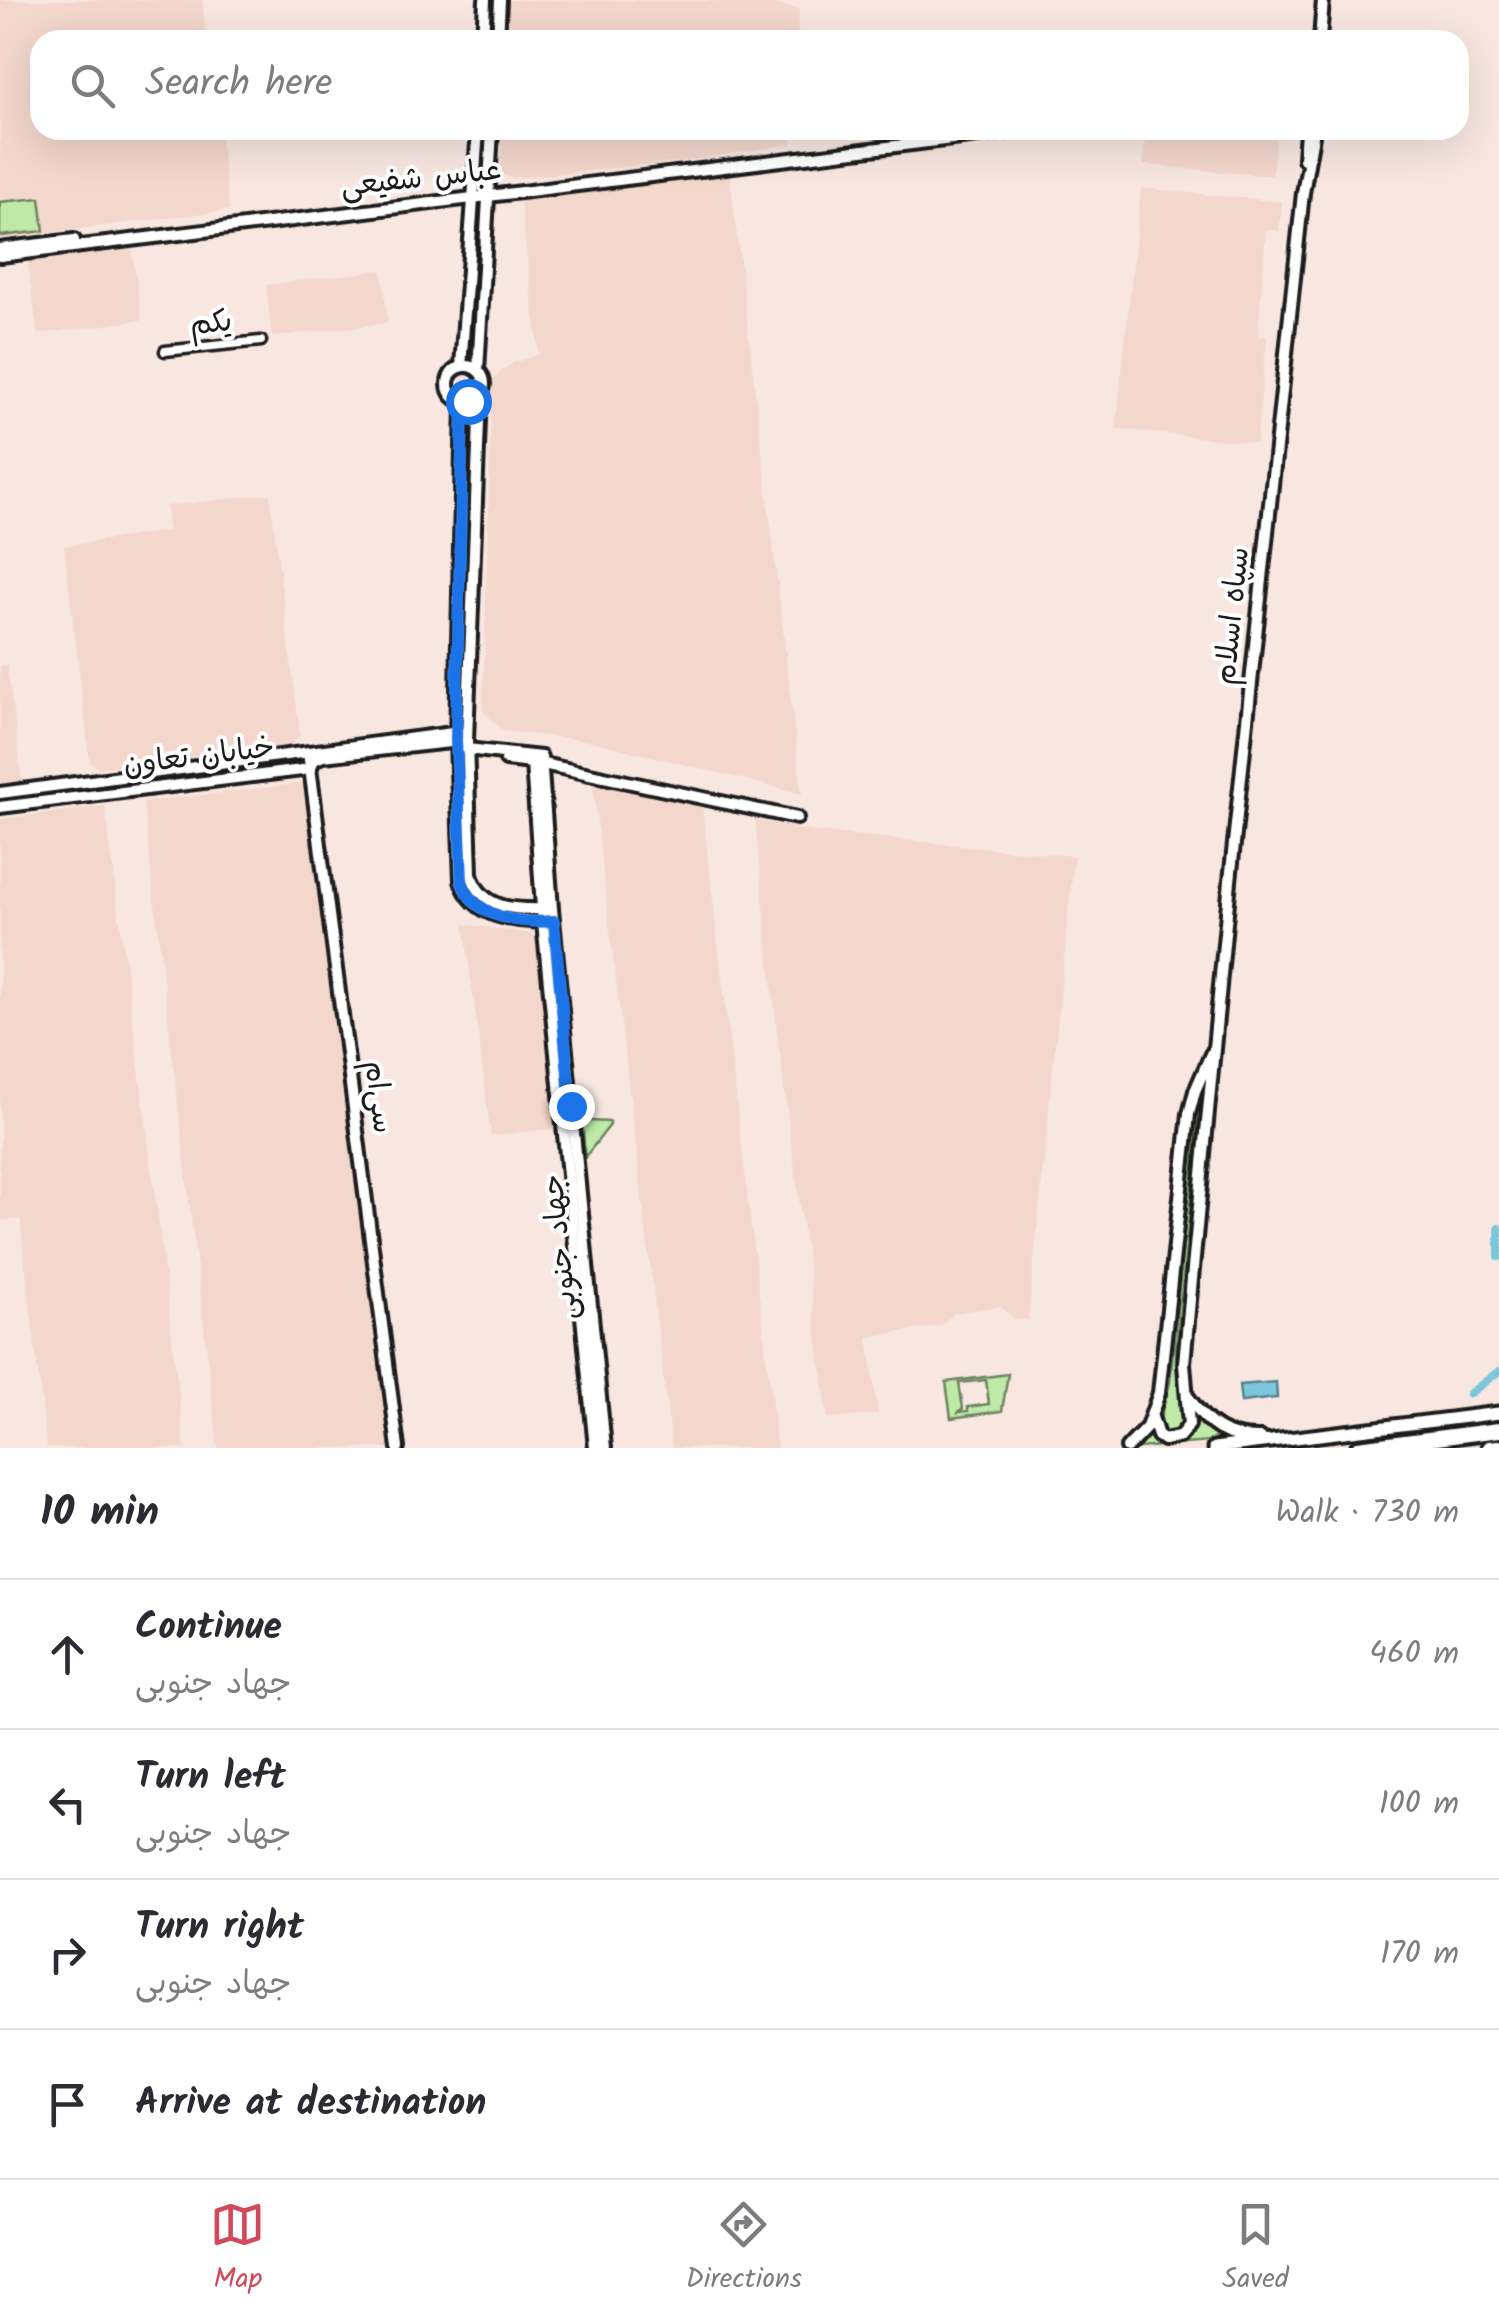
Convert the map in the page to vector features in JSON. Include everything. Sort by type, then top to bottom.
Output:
[{"type":"highway","points":[[1358,1448],[1499,1430]]},
{"type":"main road","points":[[1214,1448],[1499,1413]]},
{"type":"street","points":[[484,30],[485,0]]},
{"type":"street","points":[[498,30],[500,0]]},
{"type":"street","points":[[1320,30],[1322,0]]},
{"type":"street","points":[[461,366],[477,140]]},
{"type":"street","points":[[462,744],[483,380],[478,372],[491,140]]},
{"type":"street","name":"عباس شفیعی","points":[[488,194],[910,140]]},
{"type":"street","name":"عباس شفیعی","points":[[0,253],[942,140]]},
{"type":"street","name":"سپاه اسلام","points":[[1304,192],[1305,140]]},
{"type":"street","name":"سپاه اسلام","points":[[1215,1044],[1189,1114],[1168,1330],[1152,1417],[1158,1436],[1164,1440],[1186,1432],[1190,1418],[1184,1352],[1312,140]]},
{"type":"street","name":"یکم","points":[[166,351],[261,341]]},
{"type":"street","points":[[461,366],[478,372]]},
{"type":"street","points":[[461,366],[452,372],[448,385],[454,397],[463,401],[480,394]]},
{"type":"street","points":[[463,401],[462,744],[471,875],[475,890],[496,906],[548,915]]},
{"type":"street","points":[[462,744],[541,757],[536,763],[797,818]]},
{"type":"street","name":"خیابان تعاون","points":[[0,792],[308,752],[462,744]]},
{"type":"street","name":"خیابان تعاون","points":[[0,806],[310,769],[314,760],[324,756],[462,744]]},
{"type":"street","name":"سی‌ام","points":[[308,752],[398,1448]]},
{"type":"street","name":"جهاد جنوبی","points":[[536,763],[595,1448]]},
{"type":"street","name":"جهاد جنوبی","points":[[548,915],[606,1448]]},
{"type":"street","points":[[1185,1393],[1204,1420],[1224,1433],[1247,1438],[1302,1437]]},
{"type":"street","points":[[1126,1448],[1138,1440],[1152,1417]]},
{"type":"shaded area","points":[[0,0],[202,0],[206,30],[30,30],[30,140],[220,140],[229,210],[0,239]]},
{"type":"shaded area","points":[[509,0],[759,1],[799,9],[798,30],[508,30]]},
{"type":"shaded area","points":[[502,140],[792,140],[792,144],[679,162],[513,178],[500,175]]},
{"type":"shaded area","points":[[1145,140],[1276,140],[1272,176],[1143,165]]},
{"type":"shaded area","points":[[730,175],[802,794],[591,741],[503,731],[483,711],[492,383],[513,363],[539,354],[520,201]]},
{"type":"shaded area","points":[[1141,188],[1282,202],[1279,231],[1266,230],[1258,336],[1267,337],[1256,443],[1116,429]]},
{"type":"shaded area","points":[[132,248],[142,320],[38,334],[28,264],[32,260]]},
{"type":"shaded area","points":[[382,270],[388,323],[272,337],[266,285]]},
{"type":"shaded area","points":[[270,494],[300,734],[293,744],[98,768],[90,762],[64,546],[168,531],[166,506]]},
{"type":"shaded area","points":[[7,665],[22,780],[0,783],[0,666]]},
{"type":"shaded area","points":[[592,780],[702,807],[777,1448],[672,1448]]},
{"type":"shaded area","points":[[306,783],[390,1448],[218,1448],[143,802]]},
{"type":"shaded area","points":[[105,806],[185,1448],[47,1448],[20,1219],[0,1221],[0,819]]},
{"type":"shaded area","points":[[755,820],[809,831],[1074,856],[1028,1320],[1015,1320],[1000,1306],[954,1313],[940,1326],[868,1337],[878,1414],[828,1419],[778,1041]]},
{"type":"shaded area","points":[[464,924],[532,934],[542,945],[558,1128],[491,1136]]},
{"type":"green space","points":[[40,198],[44,231],[0,236],[0,202]]},
{"type":"green space","points":[[1197,1096],[1200,1105],[1176,1350],[1177,1379],[1187,1421],[1182,1431],[1165,1437],[1159,1433],[1158,1425],[1170,1383]]},
{"type":"green space","points":[[582,1116],[589,1121],[610,1122],[585,1157]]},
{"type":"green space","points":[[1008,1374],[1002,1411],[951,1418],[946,1382]],"holes":[[[986,1380],[989,1404],[959,1412],[963,1408],[959,1383]]]},
{"type":"green space","points":[[1193,1407],[1207,1427],[1233,1440],[1138,1448],[1152,1432],[1153,1436],[1183,1438],[1194,1427]]},
{"type":"water","points":[[1276,1382],[1277,1398],[1241,1402],[1239,1385]]},
{"type":"waterway","points":[[1499,1228],[1499,1257]]},
{"type":"waterway","points":[[1469,1394],[1499,1371]]},
{"type":"route","points":[[468,401],[463,401],[456,740],[462,882],[466,896],[476,907],[491,914],[554,921],[571,1106]]}]
